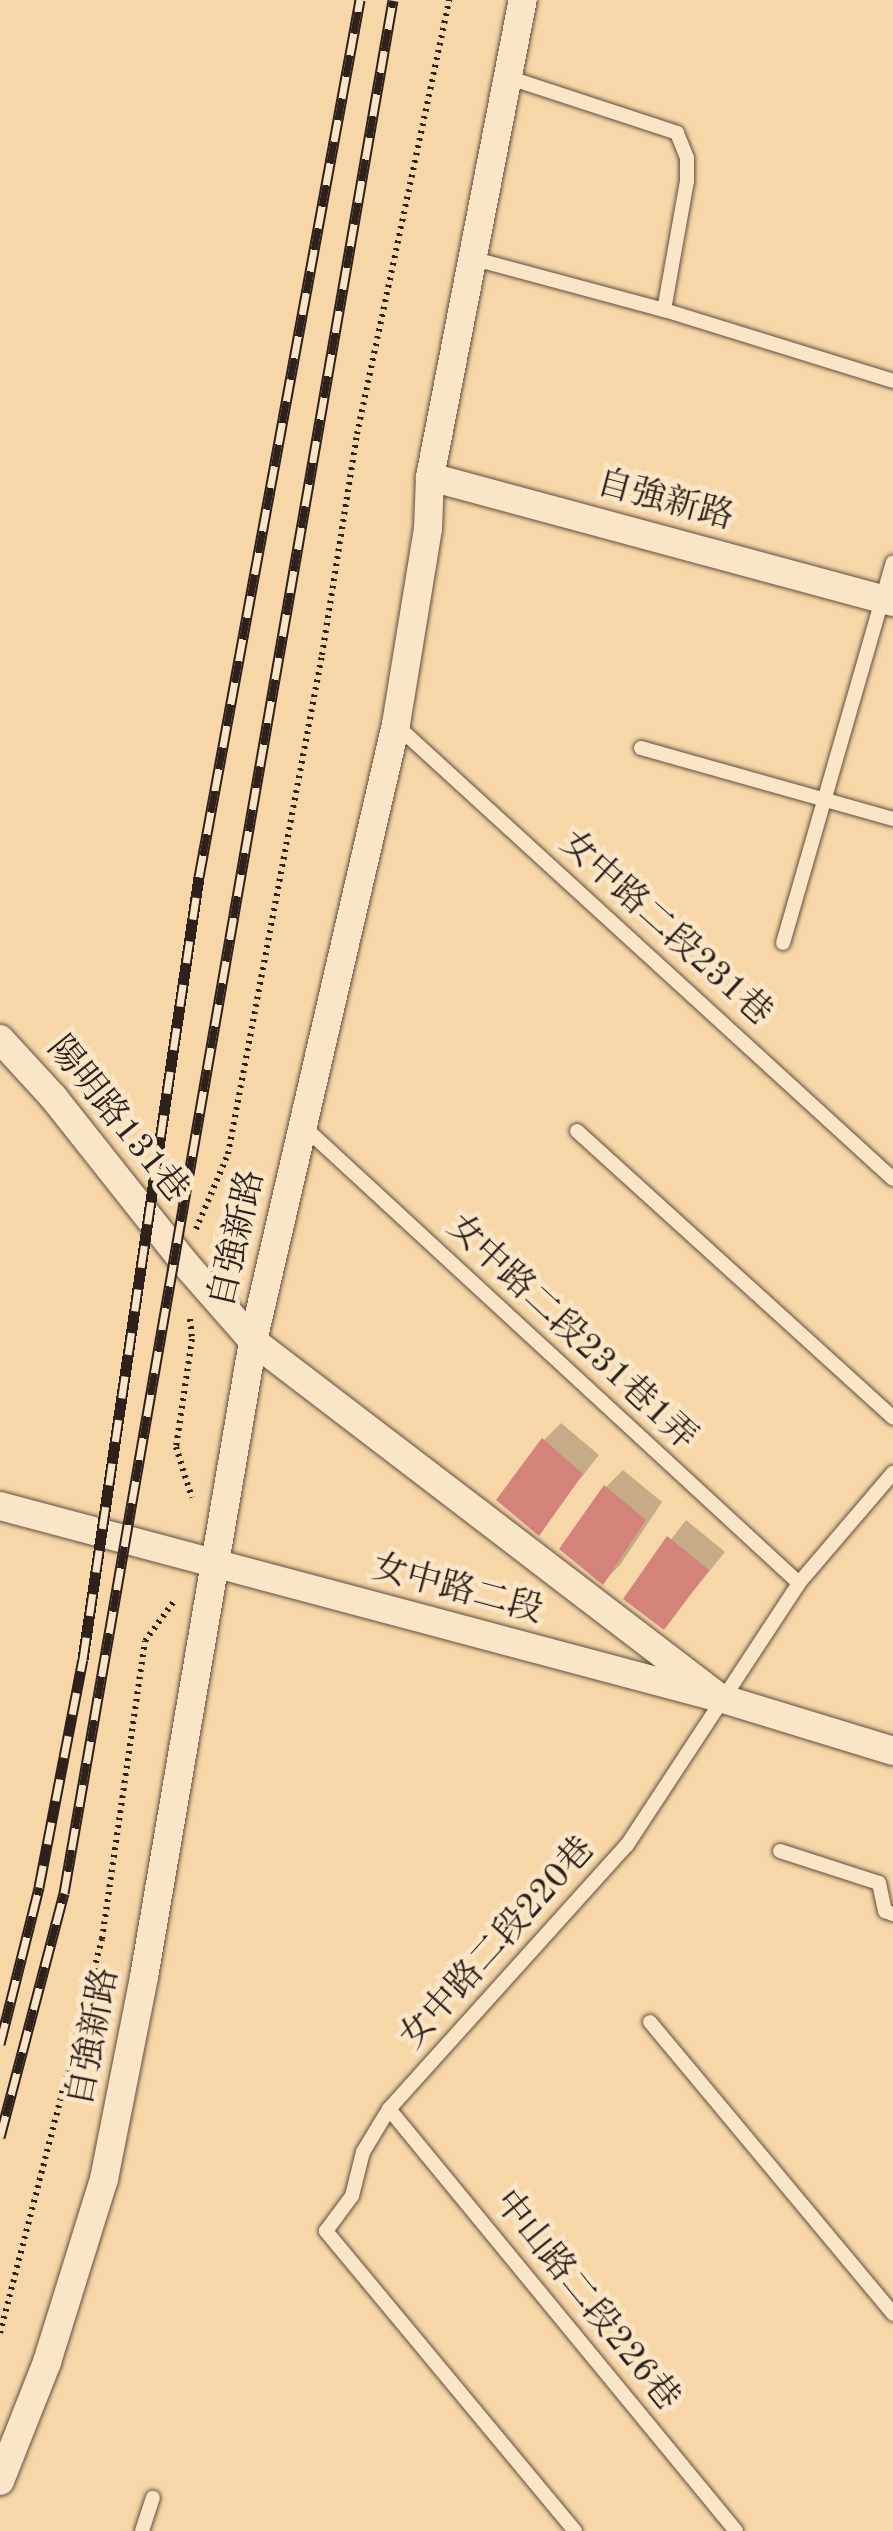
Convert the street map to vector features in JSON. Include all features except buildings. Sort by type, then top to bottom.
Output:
[{"type":"street","points":[[430,476],[524,0]]},
{"type":"street","name":"自強新路","points":[[0,2481],[48,2362],[104,2179],[144,1976],[253,1341],[396,724],[428,529],[430,476],[888,601]]},
{"type":"street","name":"陽明路131巷","points":[[0,1039],[54,1098],[183,1261],[253,1341],[720,1698]]},
{"type":"street","name":"女中路二段","points":[[0,1506],[213,1566],[720,1698],[893,1751]]},
{"type":"lane","points":[[510,78],[677,133],[687,158],[687,181],[664,310]]},
{"type":"lane","points":[[474,259],[664,310],[893,381]]},
{"type":"lane","points":[[784,943],[888,601],[893,563]]},
{"type":"lane","name":"女中路二段231巷","points":[[396,724],[893,1180]]},
{"type":"lane","points":[[641,748],[893,820]]},
{"type":"lane","name":"女中路二段231巷1弄","points":[[303,1126],[799,1583]]},
{"type":"lane","points":[[576,1130],[893,1418]]},
{"type":"lane","points":[[720,1698],[799,1583],[893,1473]]},
{"type":"lane","name":"女中路二段220巷","points":[[575,2531],[326,2231],[352,2196],[363,2152],[390,2109],[627,1845],[720,1698]]},
{"type":"lane","points":[[780,1852],[879,1883],[884,1911],[893,1914]]},
{"type":"lane","points":[[650,2022],[893,2314]]},
{"type":"lane","name":"中山路二段226巷","points":[[390,2109],[736,2531]]},
{"type":"lane","points":[[142,2531],[153,2498]]},
{"type":"path","points":[[194,1504],[176,1447],[192,1338],[183,1261],[228,1154],[322,655],[357,434],[449,0]]},
{"type":"path","points":[[0,2333],[102,1939],[145,1640],[176,1599]]},
{"type":"railway","points":[[0,2044],[39,1887],[83,1659],[199,877],[360,0]]},
{"type":"railway","points":[[0,2137],[64,1893],[393,0]]}]
